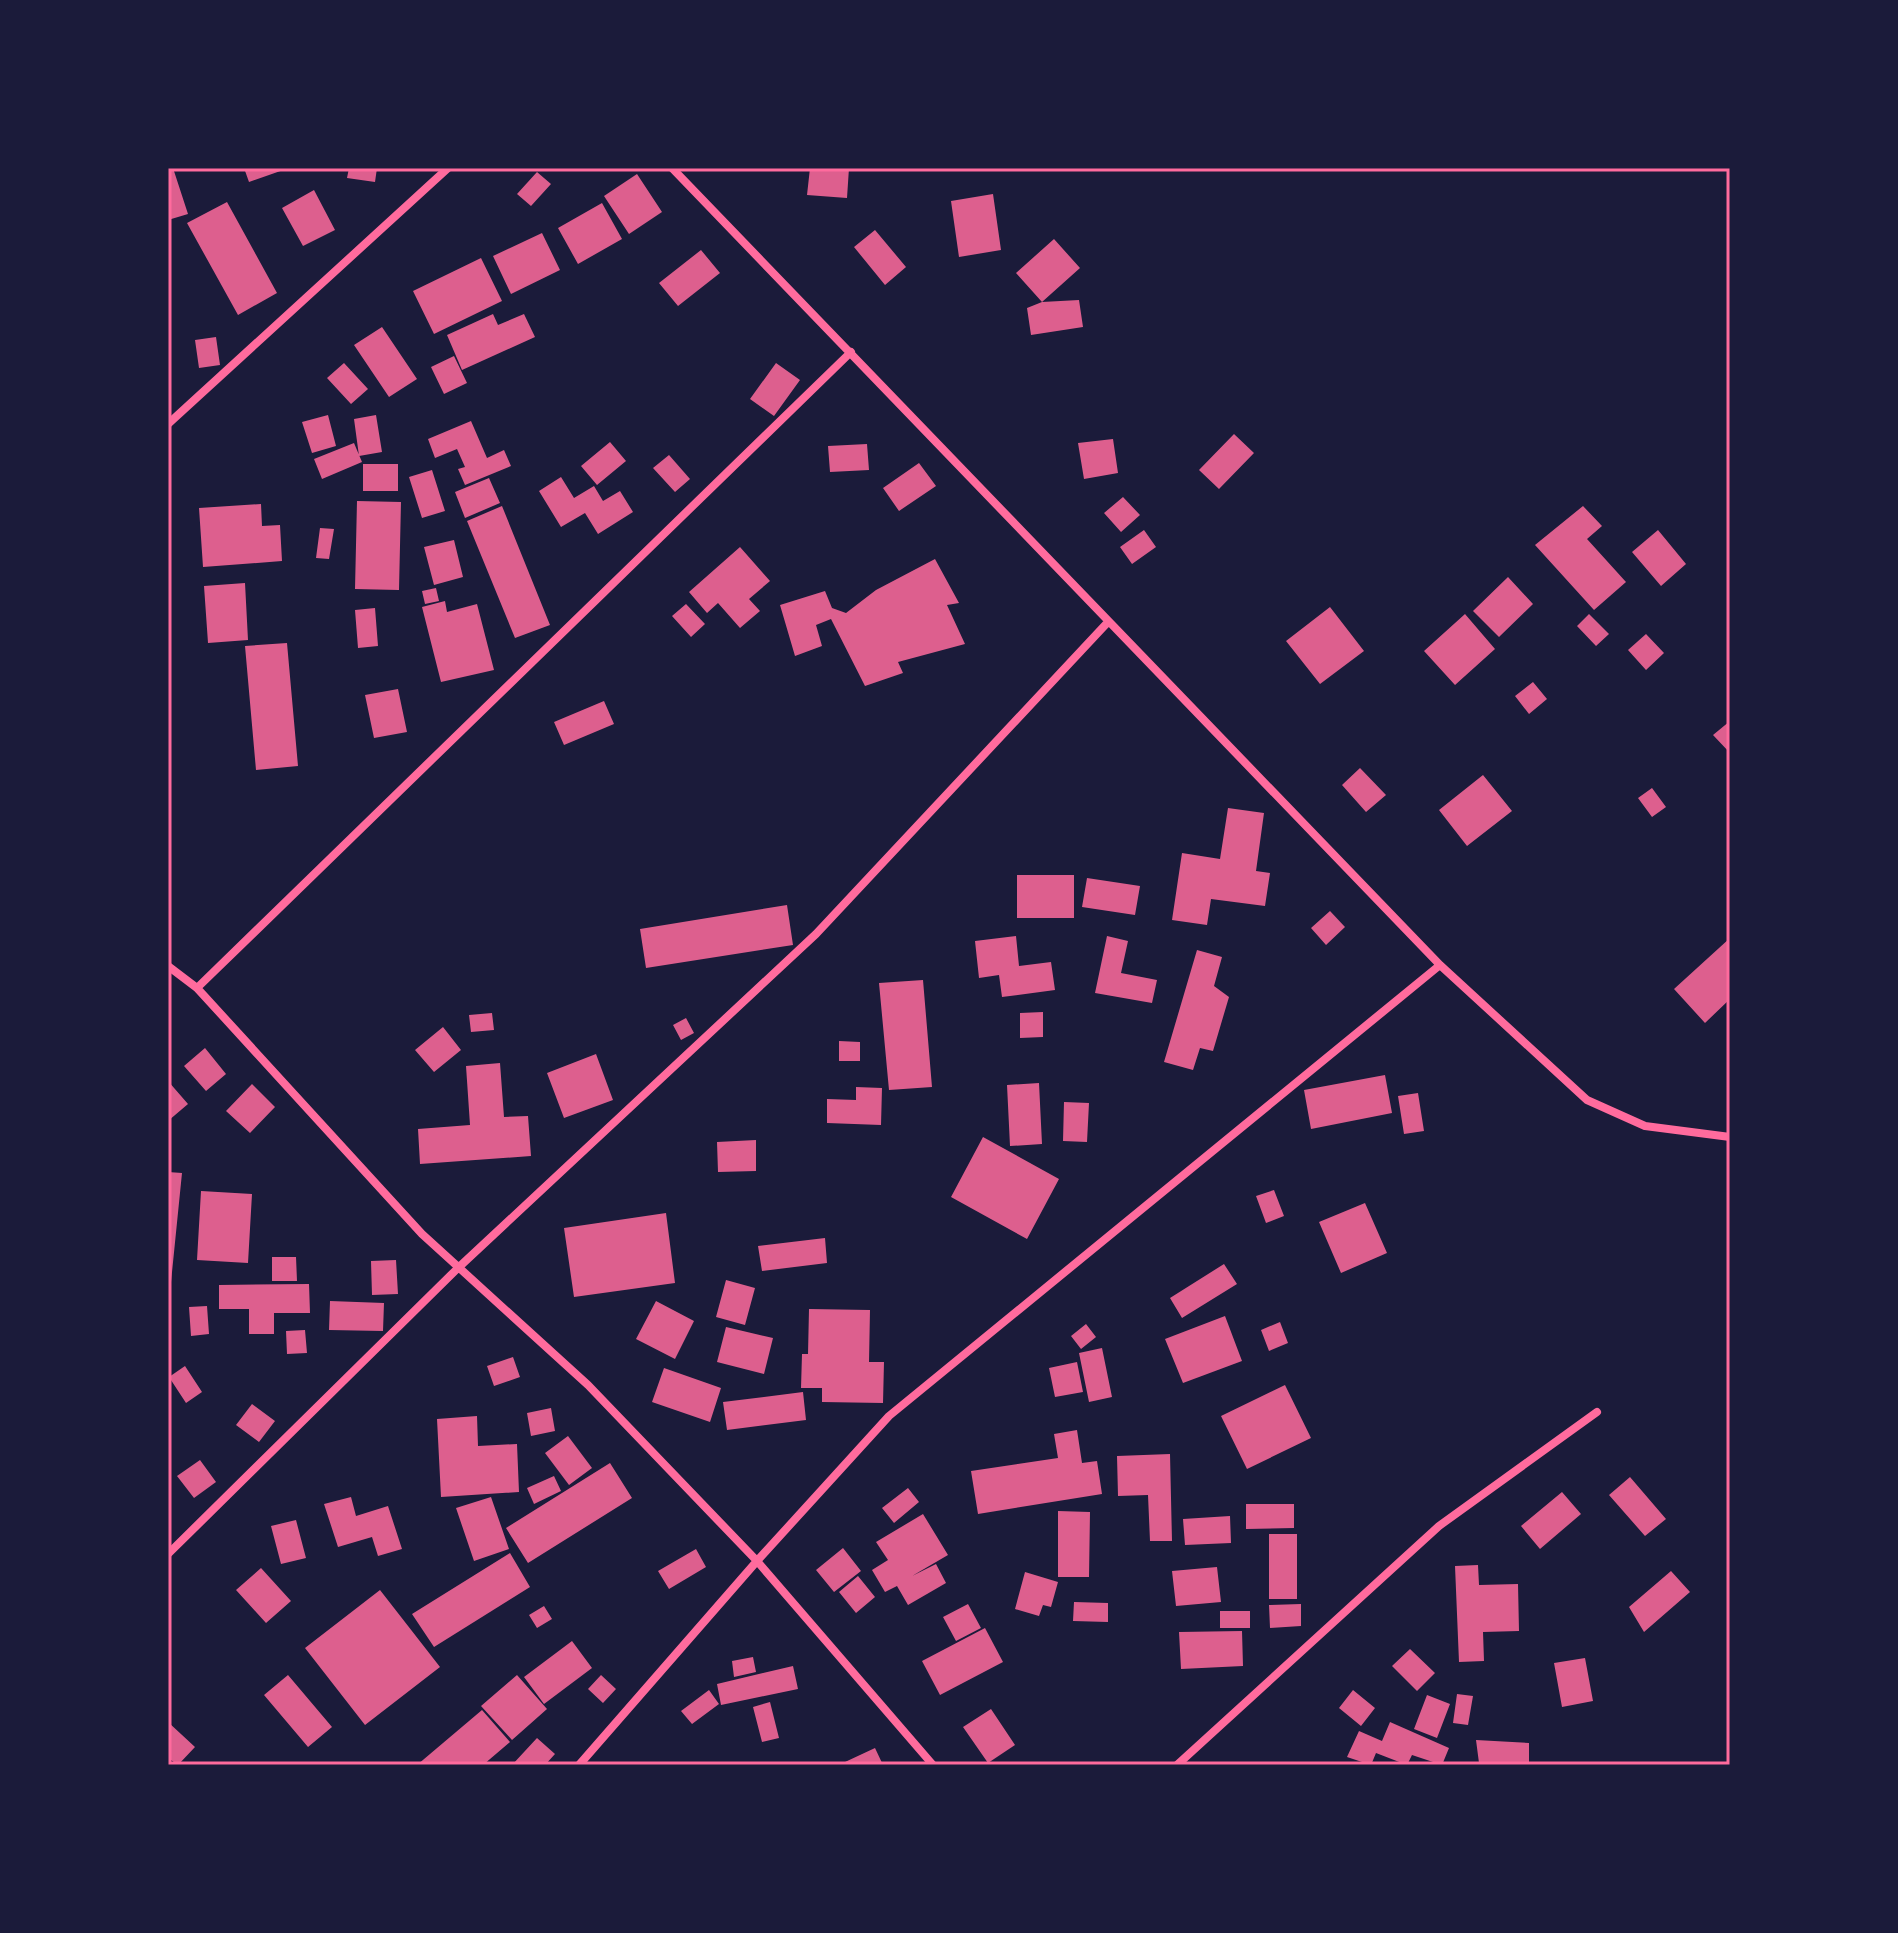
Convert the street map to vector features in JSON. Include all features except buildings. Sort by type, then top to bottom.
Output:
[{"type":"street","points":[[168,424],[448,168]]},
{"type":"street","points":[[672,168],[1440,965],[1587,1100],[1645,1126],[1730,1137]]},
{"type":"street","points":[[197,988],[851,352]]},
{"type":"street","points":[[168,1554],[458,1268],[816,934],[1108,622]]},
{"type":"street","points":[[579,1765],[889,1416],[1440,965]]},
{"type":"street","points":[[168,966],[197,988],[353,1162],[458,1268],[588,1385],[757,1561],[933,1765]]},
{"type":"street","points":[[1177,1765],[1439,1526],[1597,1412]]}]
